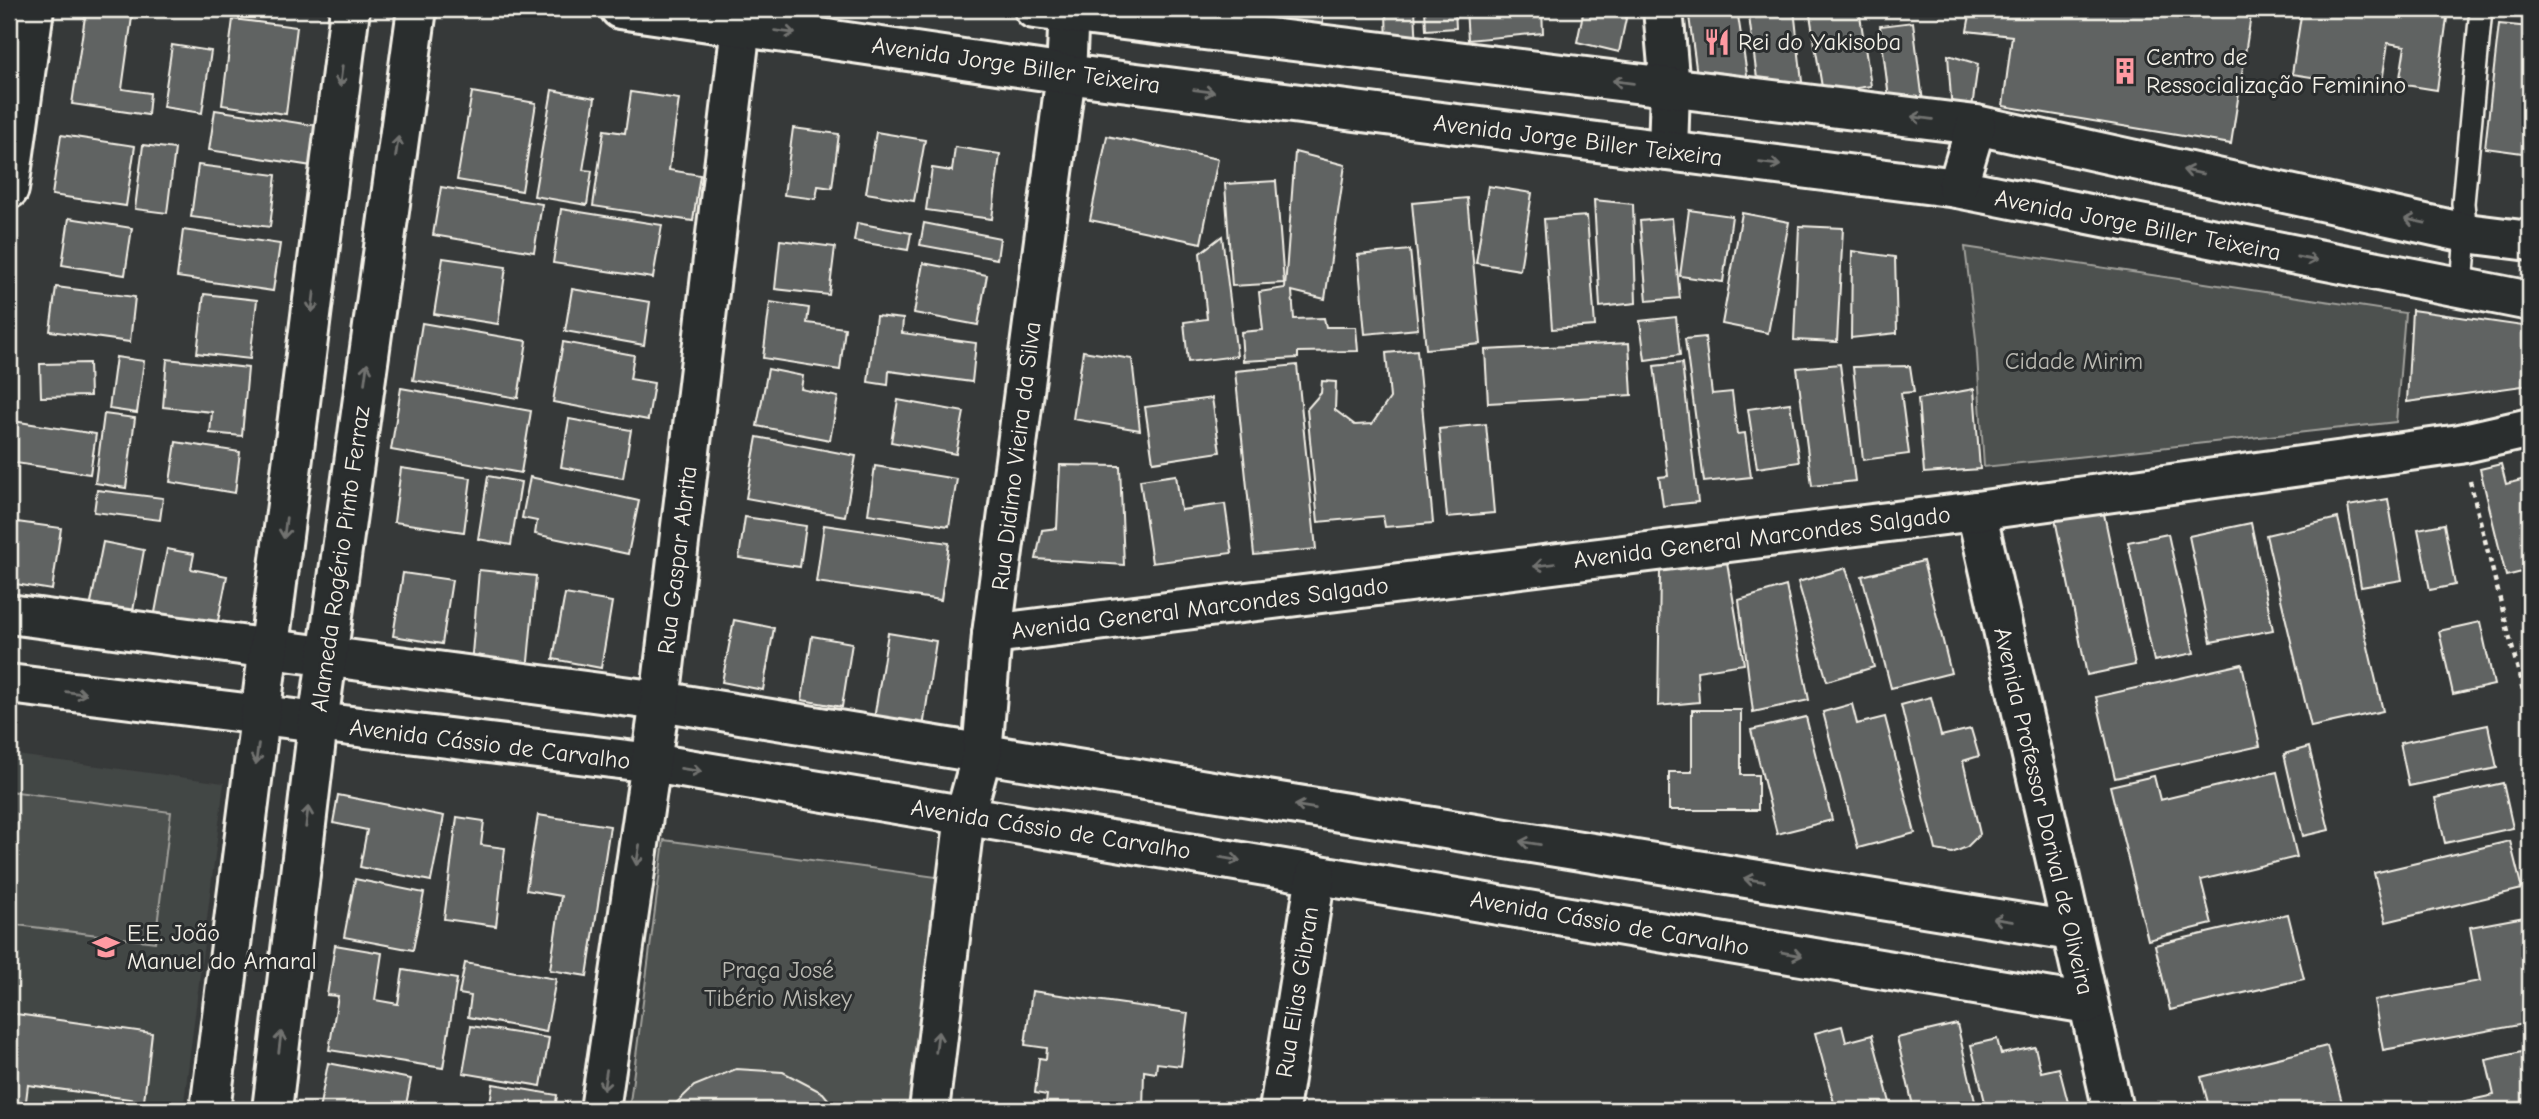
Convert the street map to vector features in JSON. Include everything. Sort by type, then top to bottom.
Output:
[{"type":"street","points":[[9,189],[34,9]]},
{"type":"street","points":[[210,1110],[350,9]]},
{"type":"street","name":"Alameda Rogério Pinto Ferraz","points":[[272,1110],[318,723],[417,9]]},
{"type":"street","name":"Avenida Jorge Biller Teixeira","points":[[620,9],[742,17],[1066,74],[1957,188],[2530,301]]},
{"type":"street","points":[[1663,9],[1670,88],[1668,151]]},
{"type":"street","points":[[1057,10],[1976,125],[2466,233],[2530,241]]},
{"type":"street","name":"Rua Didimo Vieira da Silva","points":[[929,1110],[964,815],[982,754],[992,634],[1066,74],[1057,10]]},
{"type":"street","name":"Rua Gaspar Abrita","points":[[600,1110],[652,764],[742,17]]},
{"type":"street","points":[[1957,188],[1976,125]]},
{"type":"street","name":"Avenida General Marcondes Salgado","points":[[992,634],[1976,510],[2460,444],[2530,428]]},
{"type":"street","name":"Avenida Professor Dorival de Oliveira","points":[[1976,510],[2113,1110]]},
{"type":"street","points":[[9,614],[269,652],[660,701],[2071,931]]},
{"type":"street","name":"Avenida Cássio de Carvalho","points":[[9,684],[652,764],[2088,1004]]},
{"type":"street","name":"Rua Elias Gibran","points":[[1279,1110],[1316,874]]},
{"type":"lane","points":[[2462,287],[2466,233],[2463,203],[2481,9]]},
{"type":"path","points":[[2460,444],[2530,718]]},
{"type":"shaded area","name":"E.E. João Manuel do Amaral","points":[[9,754],[224,783],[183,1110],[9,1110]]},
{"type":"green space","name":"Cidade Mirim","points":[[1965,247],[2405,313],[2396,422],[1984,467],[1976,339]]},
{"type":"green space","points":[[9,791],[171,812],[155,942],[9,924]]},
{"type":"green space","name":"Praça José Tibério Miskey","points":[[664,840],[944,878],[914,1110],[629,1110]]},
{"type":"building","points":[[1273,9],[1322,9],[1324,34],[1276,38]]},
{"type":"building","points":[[1386,9],[1415,9],[1417,49],[1387,51]]},
{"type":"building","points":[[1425,9],[1455,9],[1456,28],[1426,30]]},
{"type":"building","points":[[1466,9],[1542,9],[1543,33],[1468,40]]},
{"type":"building","points":[[1584,9],[1628,9],[1619,52],[1577,42]]},
{"type":"building","name":"Rei do Yakisoba","points":[[1688,9],[1737,9],[1748,81],[1697,75]]},
{"type":"building","points":[[1748,9],[1794,9],[1802,82],[1758,86]]},
{"type":"building","points":[[1809,9],[1859,9],[1871,86],[1823,93]]},
{"type":"building","name":"Centro de Ressocialização Feminino","points":[[1971,9],[2252,9],[2231,144],[2003,106],[2012,36],[1967,31]]},
{"type":"building","points":[[2302,9],[2387,9],[2447,18],[2437,90],[2399,84],[2405,46],[2388,43],[2381,88],[2292,74]]},
{"type":"building","points":[[86,10],[132,17],[122,89],[150,93],[148,115],[72,104]]},
{"type":"building","points":[[233,19],[297,27],[286,114],[222,105]]},
{"type":"building","points":[[1913,22],[1923,102],[1890,106],[1880,26]]},
{"type":"building","points":[[2499,24],[2530,27],[2530,154],[2485,148]]},
{"type":"building","points":[[172,45],[211,51],[202,113],[163,107]]},
{"type":"building","points":[[1948,55],[1978,64],[1971,115],[1952,113]]},
{"type":"building","points":[[552,90],[595,98],[583,170],[592,171],[587,205],[534,196]]},
{"type":"building","points":[[472,92],[536,103],[522,191],[457,180]]},
{"type":"building","points":[[631,92],[679,99],[669,170],[700,175],[693,221],[593,206],[604,130],[625,133]]},
{"type":"building","points":[[215,110],[318,126],[312,166],[209,150]]},
{"type":"building","points":[[793,128],[839,134],[832,188],[818,186],[816,199],[784,195]]},
{"type":"building","points":[[876,132],[925,140],[914,201],[866,193]]},
{"type":"building","points":[[61,135],[135,146],[126,206],[52,195]]},
{"type":"building","points":[[1107,136],[1218,159],[1201,243],[1090,220]]},
{"type":"building","points":[[143,145],[175,149],[167,213],[135,209]]},
{"type":"building","points":[[955,147],[1000,154],[992,219],[926,210],[932,168],[952,171]]},
{"type":"building","points":[[1295,152],[1345,165],[1325,299],[1292,291],[1294,319],[1324,318],[1326,327],[1356,327],[1358,351],[1298,352],[1298,358],[1243,361],[1241,332],[1263,330],[1259,292],[1285,288]]},
{"type":"building","points":[[198,165],[276,175],[270,227],[191,217]]},
{"type":"building","points":[[1276,181],[1284,283],[1232,286],[1225,184]]},
{"type":"building","points":[[1488,186],[1532,193],[1520,270],[1476,263]]},
{"type":"building","points":[[441,187],[542,204],[534,252],[433,235]]},
{"type":"building","points":[[1467,198],[1481,344],[1426,349],[1412,203]]},
{"type":"building","points":[[1594,200],[1633,204],[1636,303],[1600,307]]},
{"type":"building","points":[[561,209],[662,225],[653,278],[553,263]]},
{"type":"building","points":[[1689,210],[1732,216],[1723,282],[1680,276]]},
{"type":"building","points":[[1742,213],[1789,222],[1768,333],[1722,324]]},
{"type":"building","points":[[1587,216],[1595,326],[1552,329],[1544,219]]},
{"type":"building","points":[[69,218],[132,228],[125,275],[62,265]]},
{"type":"building","points":[[1672,218],[1680,298],[1647,301],[1640,221]]},
{"type":"building","points":[[857,223],[911,233],[908,250],[854,241]]},
{"type":"building","points":[[924,223],[1000,238],[997,259],[920,245]]},
{"type":"building","points":[[1799,226],[1843,228],[1837,342],[1794,340]]},
{"type":"building","points":[[183,230],[280,244],[273,291],[177,277]]},
{"type":"building","points":[[1222,236],[1237,356],[1188,362],[1184,322],[1207,319],[1200,253]]},
{"type":"building","points":[[780,240],[835,247],[829,295],[775,289]]},
{"type":"building","points":[[1410,250],[1418,329],[1365,334],[1358,255]]},
{"type":"building","points":[[1852,251],[1895,257],[1897,333],[1851,338]]},
{"type":"building","points":[[443,258],[506,267],[498,324],[434,314]]},
{"type":"building","points":[[923,263],[987,275],[978,325],[914,313]]},
{"type":"building","points":[[56,287],[135,297],[130,342],[50,331]]},
{"type":"building","points":[[572,289],[650,302],[644,345],[565,331]]},
{"type":"building","points":[[204,294],[257,300],[250,359],[197,353]]},
{"type":"building","points":[[770,302],[809,308],[807,323],[845,328],[840,370],[763,358]]},
{"type":"building","points":[[2412,310],[2530,327],[2530,385],[2407,402]]},
{"type":"building","points":[[876,316],[903,319],[902,333],[976,343],[972,382],[889,371],[888,385],[868,382]]},
{"type":"building","points":[[1676,317],[1680,355],[1645,360],[1640,321]]},
{"type":"building","points":[[422,323],[527,341],[518,398],[413,380]]},
{"type":"building","points":[[1705,337],[1712,394],[1732,392],[1737,434],[1745,433],[1751,477],[1704,482],[1685,339]]},
{"type":"building","points":[[563,342],[634,355],[630,379],[654,383],[648,420],[553,402]]},
{"type":"building","points":[[1629,343],[1632,395],[1488,403],[1485,350]]},
{"type":"building","points":[[1417,350],[1433,523],[1385,527],[1383,516],[1318,522],[1307,409],[1321,393],[1322,381],[1336,382],[1335,410],[1355,425],[1372,424],[1390,398],[1386,353]]},
{"type":"building","points":[[1083,351],[1132,359],[1140,430],[1073,419]]},
{"type":"building","points":[[116,357],[144,361],[137,413],[109,409]]},
{"type":"building","points":[[167,359],[248,368],[242,436],[210,433],[212,412],[163,407]]},
{"type":"building","points":[[89,363],[90,396],[41,397],[40,364]]},
{"type":"building","points":[[1682,363],[1698,502],[1663,506],[1659,477],[1668,476],[1654,366]]},
{"type":"building","points":[[1840,364],[1855,481],[1812,486],[1797,368]]},
{"type":"building","points":[[1297,365],[1316,549],[1254,555],[1235,371]]},
{"type":"building","points":[[1910,366],[1914,392],[1901,393],[1909,454],[1863,460],[1853,367]]},
{"type":"building","points":[[768,369],[803,376],[801,389],[838,397],[830,440],[757,426]]},
{"type":"building","points":[[401,388],[531,411],[521,473],[391,450]]},
{"type":"building","points":[[1974,389],[1980,469],[1924,473],[1918,399]]},
{"type":"building","points":[[1212,398],[1220,452],[1153,462],[1145,407]]},
{"type":"building","points":[[898,400],[964,412],[956,454],[891,442]]},
{"type":"building","points":[[1790,403],[1799,462],[1757,468],[1748,409]]},
{"type":"building","points":[[104,414],[135,418],[126,488],[95,483]]},
{"type":"building","points":[[569,419],[631,430],[623,478],[561,467]]},
{"type":"building","points":[[13,421],[96,434],[90,474],[9,462]]},
{"type":"building","points":[[1486,424],[1494,513],[1447,517],[1439,429]]},
{"type":"building","points":[[757,437],[856,456],[845,516],[746,498]]},
{"type":"building","points":[[176,442],[240,452],[235,493],[170,482]]},
{"type":"building","points":[[2501,464],[2506,484],[2525,479],[2530,500],[2530,570],[2506,576],[2480,469]]},
{"type":"building","points":[[1060,465],[1120,466],[1124,565],[1036,559],[1042,530],[1057,528]]},
{"type":"building","points":[[875,466],[957,479],[949,526],[868,514]]},
{"type":"building","points":[[401,468],[471,478],[464,532],[394,522]]},
{"type":"building","points":[[1176,475],[1181,510],[1225,504],[1232,553],[1152,563],[1140,480]]},
{"type":"building","points":[[488,476],[521,482],[511,545],[478,539]]},
{"type":"building","points":[[530,477],[639,501],[628,554],[535,534],[537,521],[522,518]]},
{"type":"building","points":[[97,490],[163,498],[160,520],[94,512]]},
{"type":"building","points":[[2388,499],[2402,580],[2361,587],[2348,506]]},
{"type":"building","points":[[2103,509],[2135,665],[2087,675],[2055,519]]},
{"type":"building","points":[[745,517],[806,526],[800,567],[739,558]]},
{"type":"building","points":[[2338,518],[2383,711],[2311,727],[2266,535]]},
{"type":"building","points":[[17,522],[61,528],[52,590],[9,583]]},
{"type":"building","points":[[2251,523],[2273,630],[2211,642],[2189,536]]},
{"type":"building","points":[[2444,524],[2455,585],[2430,590],[2418,529]]},
{"type":"building","points":[[824,525],[949,543],[941,600],[816,582]]},
{"type":"building","points":[[2168,534],[2194,653],[2154,661],[2128,542]]},
{"type":"building","points":[[103,542],[144,550],[133,611],[91,603]]},
{"type":"building","points":[[167,549],[194,554],[191,569],[227,576],[216,631],[154,618]]},
{"type":"building","points":[[1923,561],[1951,673],[1891,688],[1862,576]]},
{"type":"building","points":[[1727,562],[1744,664],[1697,671],[1699,702],[1658,706],[1660,571]]},
{"type":"building","points":[[1846,568],[1874,667],[1827,681],[1798,582]]},
{"type":"building","points":[[479,570],[536,576],[527,672],[471,666]]},
{"type":"building","points":[[403,573],[452,580],[442,644],[393,636]]},
{"type":"building","points":[[1786,586],[1809,700],[1753,712],[1739,600]]},
{"type":"building","points":[[565,594],[612,602],[601,668],[553,659]]},
{"type":"building","points":[[734,620],[774,628],[763,690],[722,682]]},
{"type":"building","points":[[2480,622],[2494,685],[2453,694],[2439,631]]},
{"type":"building","points":[[888,633],[936,641],[923,728],[874,719]]},
{"type":"building","points":[[812,636],[852,643],[842,707],[802,700]]},
{"type":"building","points":[[2242,664],[2260,746],[2115,778],[2096,697]]},
{"type":"building","points":[[1931,697],[1941,736],[1971,729],[1979,756],[1963,761],[1980,834],[1967,847],[1952,853],[1936,850],[1901,705]]},
{"type":"building","points":[[1852,704],[1857,724],[1885,717],[1915,833],[1858,848],[1823,712]]},
{"type":"building","points":[[1692,710],[1741,710],[1741,775],[1758,775],[1758,810],[1669,810],[1669,772],[1692,772]]},
{"type":"building","points":[[1806,717],[1832,820],[1777,834],[1751,730]]},
{"type":"building","points":[[2488,725],[2497,768],[2409,786],[2400,743]]},
{"type":"building","points":[[2309,747],[2329,830],[2303,836],[2284,754]]},
{"type":"building","points":[[2277,772],[2297,857],[2201,880],[2212,924],[2148,940],[2110,786],[2154,776],[2160,800]]},
{"type":"building","points":[[2503,783],[2513,828],[2445,843],[2435,798]]},
{"type":"building","points":[[338,795],[444,816],[431,881],[360,867],[367,830],[333,823]]},
{"type":"building","points":[[538,815],[610,826],[587,976],[550,970],[561,896],[526,890]]},
{"type":"building","points":[[457,817],[484,821],[481,845],[505,848],[496,926],[444,919]]},
{"type":"building","points":[[2510,841],[2522,889],[2386,922],[2374,873]]},
{"type":"building","points":[[355,879],[424,893],[413,950],[344,937]]},
{"type":"building","points":[[2288,914],[2304,979],[2170,1010],[2155,945]]},
{"type":"building","points":[[2530,916],[2530,1023],[2383,1050],[2374,1000],[2480,981],[2470,927]]},
{"type":"building","points":[[335,945],[382,953],[375,1000],[398,1004],[403,970],[457,979],[443,1068],[329,1050],[338,996],[327,995]]},
{"type":"building","points":[[465,963],[556,979],[546,1032],[468,1017],[471,996],[459,994]]},
{"type":"building","points":[[1032,991],[1188,1013],[1181,1066],[1157,1063],[1156,1073],[1144,1071],[1143,1110],[1045,1110],[1047,1095],[1035,1093],[1039,1058],[1046,1059],[1047,1048],[1025,1045]]},
{"type":"building","points":[[9,1013],[152,1033],[144,1101],[28,1085],[25,1109],[37,1110],[9,1110]]},
{"type":"building","points":[[1957,1024],[1977,1110],[1914,1110],[1897,1038]]},
{"type":"building","points":[[471,1026],[549,1038],[541,1086],[463,1073]]},
{"type":"building","points":[[1842,1026],[1846,1042],[1872,1035],[1892,1110],[1836,1110],[1815,1033]]},
{"type":"building","points":[[1997,1039],[2001,1054],[2035,1047],[2041,1072],[2059,1068],[2070,1110],[1987,1110],[1971,1045]]},
{"type":"building","points":[[2327,1046],[2344,1110],[2210,1110],[2201,1077]]},
{"type":"building","points":[[2530,1050],[2530,1110],[2459,1110],[2457,1103],[2494,1095],[2486,1060]]},
{"type":"building","points":[[328,1063],[411,1079],[405,1110],[319,1110]]},
{"type":"building","points":[[736,1069],[783,1072],[823,1093],[837,1110],[669,1110],[694,1086]]},
{"type":"building","points":[[493,1084],[557,1095],[555,1110],[473,1110],[474,1101],[490,1104]]},
{"type":"place","name":"Rei do Yakisoba","points":[[1717,42]]},
{"type":"place","name":"Centro de Ressocialização Feminino","points":[[2125,71]]},
{"type":"place","name":"E.E. João Manuel do Amaral","points":[[106,947]]}]
